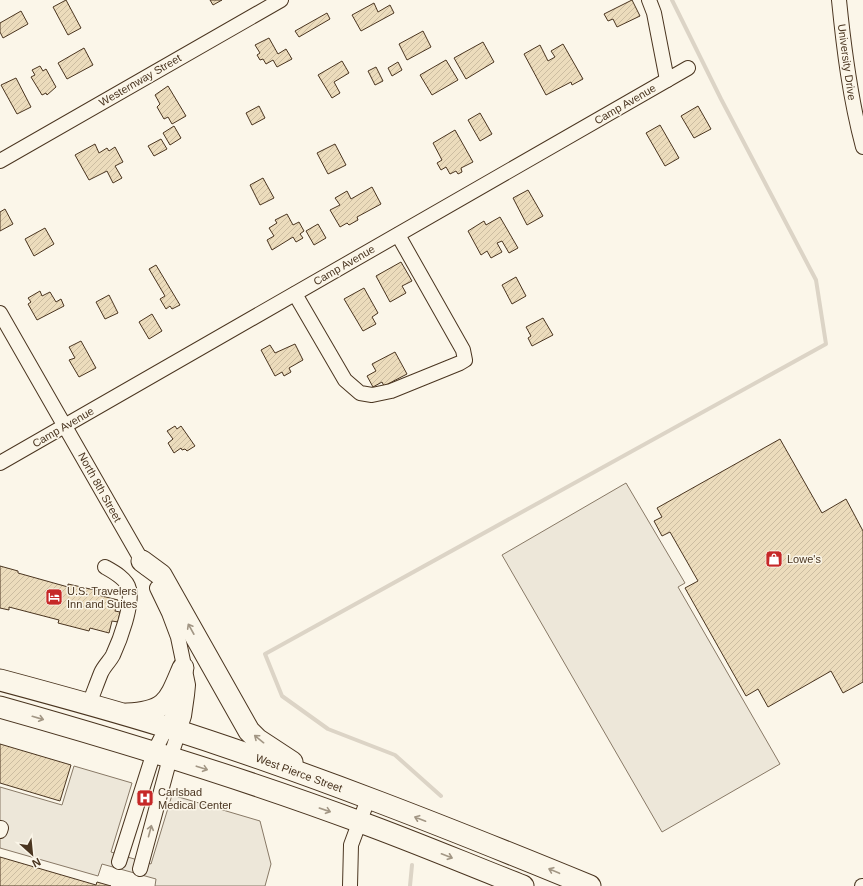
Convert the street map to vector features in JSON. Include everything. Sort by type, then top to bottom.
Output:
[{"type":"highway","points":[[142,561],[161,575],[249,731],[267,746],[314,778]]},
{"type":"highway","points":[[120,714],[150,711],[167,702],[183,668]]},
{"type":"highway","name":"West Pierce Street","points":[[0,680],[89,704],[173,730],[314,778],[506,850],[590,886]]},
{"type":"highway","points":[[0,707],[162,755],[359,822],[523,886]]},
{"type":"street","name":"Westernway Street","points":[[0,161],[281,0]]},
{"type":"street","points":[[649,0],[654,13],[667,80]]},
{"type":"street","name":"University Drive","points":[[839,0],[846,70],[863,146]]},
{"type":"street","name":"Camp Avenue","points":[[0,463],[688,68]]},
{"type":"street","points":[[295,294],[345,380],[360,393],[378,395],[460,363],[465,360],[463,350],[398,235]]},
{"type":"street","name":"North 8th Street","points":[[0,313],[142,561],[169,613],[178,637],[183,668],[188,685],[187,695],[184,716],[173,730],[162,755]]},
{"type":"street","points":[[89,704],[102,671],[115,648],[124,627],[129,600],[129,589],[124,580],[105,568]]},
{"type":"street","points":[[119,862],[162,755]]},
{"type":"street","points":[[140,869],[162,755]]},
{"type":"street","points":[[350,886],[351,845],[368,799]]},
{"type":"shaded area","points":[[626,483],[685,583],[678,587],[780,764],[662,832],[502,555]]},
{"type":"shaded area","points":[[74,766],[132,783],[111,852],[151,864],[172,795],[260,821],[271,864],[265,886],[155,886],[156,879],[102,864],[98,876],[0,848],[0,787],[62,805]]},
{"type":"building","points":[[66,0],[81,28],[68,35],[53,7]]},
{"type":"building","points":[[210,0],[222,0],[213,5]]},
{"type":"building","points":[[632,0],[640,16],[617,27],[613,19],[608,21],[604,14]]},
{"type":"building","points":[[374,3],[378,12],[390,5],[394,13],[361,31],[352,15]]},
{"type":"building","points":[[21,11],[28,24],[3,38],[0,32],[0,23]]},
{"type":"building","points":[[327,13],[330,19],[299,37],[295,31]]},
{"type":"building","points":[[423,31],[431,47],[407,60],[399,44]]},
{"type":"building","points":[[269,38],[278,54],[286,49],[292,59],[277,67],[273,60],[266,64],[263,59],[260,60],[257,55],[260,53],[255,45]]},
{"type":"building","points":[[483,42],[494,62],[466,79],[454,58]]},
{"type":"building","points":[[563,44],[583,79],[572,85],[571,82],[546,95],[524,54],[540,45],[548,61],[555,57],[551,51]]},
{"type":"building","points":[[84,48],[93,65],[67,79],[58,63]]},
{"type":"building","points":[[446,60],[458,80],[432,95],[420,75]]},
{"type":"building","points":[[342,61],[349,73],[334,82],[340,93],[332,98],[318,75]]},
{"type":"building","points":[[398,62],[402,70],[392,76],[388,68]]},
{"type":"building","points":[[40,66],[43,71],[46,69],[56,87],[47,95],[46,93],[42,95],[31,77],[35,75],[32,70]]},
{"type":"building","points":[[376,67],[383,81],[375,85],[368,71]]},
{"type":"building","points":[[16,78],[31,107],[17,114],[1,85]]},
{"type":"building","points":[[168,86],[186,116],[172,124],[168,117],[164,119],[157,107],[160,104],[155,95]]},
{"type":"building","points":[[259,106],[265,118],[252,125],[246,113]]},
{"type":"building","points":[[698,106],[711,129],[694,138],[681,116]]},
{"type":"building","points":[[480,113],[492,134],[480,141],[468,120]]},
{"type":"building","points":[[660,125],[679,158],[665,166],[646,133]]},
{"type":"building","points":[[174,126],[181,138],[170,145],[163,133]]},
{"type":"building","points":[[455,130],[473,162],[461,168],[462,172],[458,174],[456,171],[450,174],[446,167],[441,170],[437,163],[442,160],[433,143]]},
{"type":"building","points":[[161,139],[167,149],[154,156],[148,146]]},
{"type":"building","points":[[95,144],[99,153],[107,148],[109,151],[115,147],[123,162],[115,166],[122,178],[113,183],[107,171],[89,180],[75,155]]},
{"type":"building","points":[[335,144],[346,165],[328,174],[317,153]]},
{"type":"building","points":[[263,178],[274,198],[260,205],[250,185]]},
{"type":"building","points":[[372,187],[381,204],[357,217],[358,220],[349,225],[347,223],[340,227],[330,210],[340,205],[335,198],[347,191],[351,199]]},
{"type":"building","points":[[528,190],[543,216],[527,225],[513,198]]},
{"type":"building","points":[[5,209],[13,224],[0,231],[0,212]]},
{"type":"building","points":[[287,214],[293,225],[299,222],[304,231],[300,234],[303,238],[296,242],[293,237],[272,250],[267,240],[274,236],[269,228],[277,223],[275,220]]},
{"type":"building","points":[[500,217],[518,248],[509,253],[502,241],[497,243],[502,252],[491,258],[487,251],[481,255],[468,231],[484,221],[486,225]]},
{"type":"building","points":[[318,224],[326,238],[314,245],[306,231]]},
{"type":"building","points":[[45,228],[54,244],[34,256],[25,239]]},
{"type":"building","points":[[401,262],[412,281],[402,286],[406,293],[390,302],[376,276]]},
{"type":"building","points":[[156,265],[180,305],[172,309],[170,306],[166,309],[160,299],[165,296],[149,269]]},
{"type":"building","points":[[516,277],[526,296],[512,304],[502,285]]},
{"type":"building","points":[[364,288],[378,313],[372,317],[376,324],[363,331],[344,299]]},
{"type":"building","points":[[40,291],[42,296],[50,292],[56,302],[61,299],[64,306],[37,320],[28,304],[31,302],[28,298]]},
{"type":"building","points":[[109,295],[118,313],[105,319],[96,302]]},
{"type":"building","points":[[152,314],[162,331],[149,339],[139,322]]},
{"type":"building","points":[[543,318],[553,335],[532,346],[528,338],[531,336],[526,327]]},
{"type":"building","points":[[81,341],[96,368],[79,377],[69,360],[75,358],[69,347]]},
{"type":"building","points":[[295,344],[303,360],[289,368],[291,372],[284,376],[282,372],[275,376],[261,350],[270,345],[275,353]]},
{"type":"building","points":[[395,352],[407,374],[384,386],[382,382],[373,387],[367,376],[376,371],[372,364]]},
{"type":"building","points":[[175,426],[177,429],[181,426],[195,446],[187,451],[185,449],[182,450],[181,448],[174,453],[168,443],[173,439],[167,431]]},
{"type":"building","name":"Lowe's","points":[[780,439],[822,513],[846,499],[863,531],[863,682],[843,693],[831,671],[768,707],[758,689],[746,696],[685,588],[698,581],[670,532],[662,536],[654,521],[662,517],[657,508]]},
{"type":"building","name":"U.S. Travelers Inn and Suites","points":[[0,566],[18,571],[18,573],[68,587],[68,584],[99,591],[98,595],[118,600],[115,611],[120,612],[118,622],[112,621],[109,633],[90,628],[89,631],[58,623],[59,620],[9,607],[9,610],[0,608]]},
{"type":"building","points":[[0,744],[71,765],[60,801],[0,783]]},
{"type":"building","points":[[0,857],[96,885],[97,882],[111,886],[0,886]]},
{"type":"waterway","points":[[441,796],[395,755],[328,729],[282,696],[265,654],[826,344],[816,280],[721,99],[672,0]]},
{"type":"waterway","points":[[410,886],[412,865]]},
{"type":"place","name":"Lowe's","points":[[774,559]]},
{"type":"place","name":"U.S. Travelers Inn and Suites","points":[[54,597]]},
{"type":"place","name":"Carlsbad Medical Center","points":[[145,798]]}]
